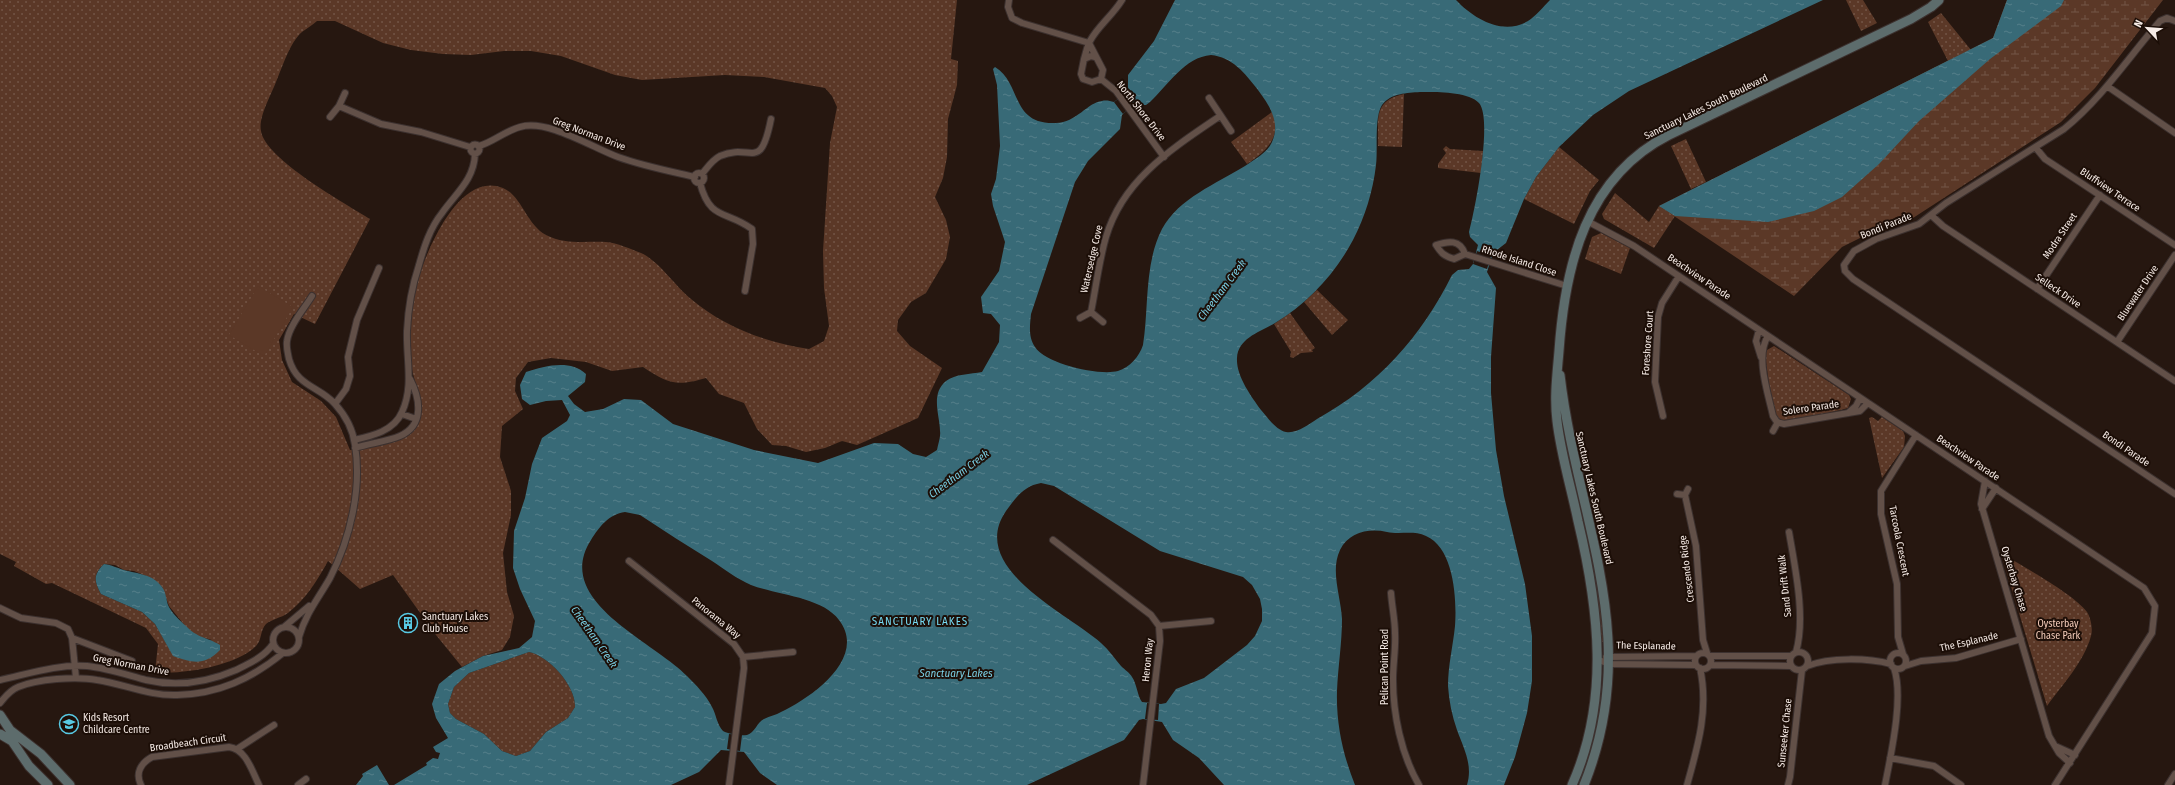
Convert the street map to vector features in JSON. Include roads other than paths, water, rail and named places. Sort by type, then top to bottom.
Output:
[{"type":"street","points":[[1009,0],[1008,7],[1012,18],[1022,23],[1089,43]]},
{"type":"street","name":"North Shore Drive","points":[[1101,79],[1092,82],[1083,79],[1081,74],[1084,60],[1089,43],[1110,18],[1122,0]]},
{"type":"street","name":"Sanctuary Lakes South Boulevard","points":[[1572,785],[1582,758],[1593,716],[1599,660],[1596,624],[1587,560],[1559,436],[1555,395],[1558,356],[1567,286],[1587,221],[1599,198],[1618,173],[1640,153],[1659,140],[1911,20],[1939,0]]},
{"type":"street","name":"Bondi Parade","points":[[2175,21],[2166,18],[2160,21],[2107,86],[2080,116],[2036,148],[1946,203],[1919,224],[1876,239],[1854,251],[1844,265],[1845,272],[1853,279],[2175,494]]},
{"type":"street","name":"North Shore Drive","points":[[1089,43],[1103,70],[1101,79]]},
{"type":"street","points":[[1084,60],[1091,56],[1095,57]]},
{"type":"street","name":"North Shore Drive","points":[[1101,79],[1116,91],[1164,157]]},
{"type":"street","points":[[2107,86],[2175,133]]},
{"type":"street","points":[[330,118],[339,106],[345,93]]},
{"type":"street","points":[[1209,98],[1231,131]]},
{"type":"street","points":[[339,106],[381,124],[421,132],[470,147],[474,144],[479,146],[479,151],[476,154],[472,172],[462,190],[441,213],[424,249],[416,274],[410,304],[407,331],[409,378],[408,393],[402,414],[394,423],[383,431],[355,444]]},
{"type":"street","name":"Watersedge Cove","points":[[1091,312],[1106,238],[1122,199],[1136,180],[1150,166],[1220,116]]},
{"type":"street","points":[[745,291],[753,244],[752,229],[714,210],[704,199],[700,183],[696,182],[695,177],[698,174],[702,174],[719,157],[729,154],[754,154],[759,151],[767,139],[771,119]]},
{"type":"street","name":"Greg Norman Drive","points":[[479,146],[491,142],[506,132],[520,126],[532,125],[562,133],[618,157],[695,177]]},
{"type":"street","points":[[470,147],[472,152],[476,154]]},
{"type":"street","name":"Bluffview Terrace","points":[[2036,148],[2045,159],[2175,245]]},
{"type":"street","points":[[700,183],[704,179],[702,174]]},
{"type":"street","name":"Modra Street","points":[[2037,289],[2100,195]]},
{"type":"street","name":"Selleck Drive","points":[[1931,215],[1943,226],[2175,381]]},
{"type":"street","name":"Beachview Parade","points":[[1587,221],[1629,243],[2144,588],[2155,606],[2155,622],[2147,643],[2055,785]]},
{"type":"street","name":"Rhode Island Close","points":[[1465,254],[1489,263],[1567,286]]},
{"type":"street","name":"Bluewater Drive","points":[[2117,342],[2175,255]]},
{"type":"street","points":[[335,404],[346,389],[350,376],[348,357],[357,320],[379,268]]},
{"type":"street","name":"Foreshore Court","points":[[1663,416],[1654,376],[1658,317],[1662,303],[1679,276]]},
{"type":"street","name":"Greg Norman Drive","points":[[0,703],[10,692],[18,687],[76,678],[105,681],[147,693],[176,695],[198,694],[222,688],[260,671],[283,654],[290,653],[297,648],[299,637],[312,604],[329,579],[345,542],[352,516],[356,481],[355,444],[348,422],[335,404],[321,392],[299,380],[291,364],[288,352],[287,342],[290,333],[312,296]]},
{"type":"street","points":[[1080,318],[1091,312],[1103,322]]},
{"type":"street","name":"Solero Parade","points":[[1759,330],[1756,341],[1757,348],[1762,357]]},
{"type":"street","name":"Solero Parade","points":[[1768,336],[1762,345],[1762,357],[1773,416],[1778,422],[1784,424],[1847,414],[1860,411],[1868,403]]},
{"type":"street","name":"Sanctuary Lakes South Boulevard","points":[[1558,356],[1567,430],[1589,514],[1602,581],[1609,660],[1603,724],[1597,748],[1584,785]]},
{"type":"street","points":[[355,444],[402,435],[416,419],[419,404],[417,393],[409,378]]},
{"type":"street","name":"Solero Parade","points":[[1847,414],[1856,406],[1860,398]]},
{"type":"street","points":[[402,414],[416,419]]},
{"type":"street","name":"Solero Parade","points":[[1773,431],[1778,422]]},
{"type":"street","name":"Tarcoola Crescent","points":[[1904,666],[1904,655],[1898,637],[1897,584],[1881,514],[1881,490],[1916,435]]},
{"type":"street","name":"Oysterbay Chase","points":[[1985,481],[1980,499],[1982,509],[2049,736],[2054,746],[2070,763]]},
{"type":"street","points":[[1982,509],[1996,488]]},
{"type":"street","points":[[1677,494],[1685,495],[1688,489]]},
{"type":"street","name":"Crescendo Ridge","points":[[1685,495],[1696,546],[1703,640],[1708,655],[1708,666],[1703,682]]},
{"type":"street","name":"Sand Drift Walk","points":[[1789,532],[1797,589],[1799,639],[1796,654],[1790,661],[1793,668]]},
{"type":"street","name":"Heron Way","points":[[1053,540],[1151,615],[1159,626],[1160,641],[1143,785]]},
{"type":"street","name":"Panorama Way","points":[[628,562],[734,644],[743,658]]},
{"type":"street","name":"Pelican Point Road","points":[[1391,594],[1396,634],[1393,679],[1396,718],[1407,758],[1419,785]]},
{"type":"street","name":"Greg Norman Drive","points":[[0,680],[74,666],[97,668],[149,680],[177,683],[215,678],[260,657],[273,644],[273,635],[276,631],[284,627],[312,604]]},
{"type":"street","points":[[0,608],[21,618],[61,625],[68,629],[72,638],[76,678]]},
{"type":"street","points":[[1159,626],[1211,621]]},
{"type":"street","points":[[284,627],[292,628],[299,637]]},
{"type":"street","name":"Tarcoola Crescent","points":[[1892,666],[1892,655],[1898,637]]},
{"type":"street","points":[[72,638],[132,661]]},
{"type":"street","name":"The Esplanade","points":[[1892,666],[1904,666],[1921,661],[1956,658],[2021,639]]},
{"type":"street","name":"Crescendo Ridge","points":[[1703,640],[1697,655],[1698,667],[1703,682]]},
{"type":"street","points":[[273,644],[275,648],[283,654]]},
{"type":"street","points":[[729,785],[744,668],[743,658],[793,652]]},
{"type":"street","points":[[1708,655],[1796,654],[1823,661],[1878,661],[1892,666],[1898,682]]},
{"type":"street","name":"The Esplanade","points":[[1599,660],[1708,655]]},
{"type":"street","points":[[1878,661],[1892,655]]},
{"type":"street","name":"The Esplanade","points":[[1892,655],[1904,655],[1921,661]]},
{"type":"street","name":"Sunseeker Chase","points":[[1788,785],[1796,724],[1799,683],[1805,668],[1807,657]]},
{"type":"street","name":"The Esplanade","points":[[1609,660],[1698,667],[1708,666]]},
{"type":"street","points":[[1708,666],[1805,668],[1823,661]]},
{"type":"street","points":[[1885,785],[1890,758],[1898,682],[1904,666]]},
{"type":"street","name":"Sunseeker Chase","points":[[1793,668],[1799,683]]},
{"type":"street","points":[[1687,785],[1701,736],[1704,710],[1703,682]]},
{"type":"street","points":[[176,695],[177,683]]},
{"type":"street","points":[[0,715],[7,727],[41,754],[70,785]]},
{"type":"street","name":"Broadbeach Circuit","points":[[237,749],[274,726]]},
{"type":"street","points":[[0,734],[12,741],[29,766],[48,785]]},
{"type":"street","points":[[2054,746],[2075,755]]},
{"type":"street","name":"Broadbeach Circuit","points":[[141,785],[138,776],[140,768],[145,761],[152,757],[229,747],[237,749],[244,755],[259,785]]},
{"type":"street","points":[[1890,758],[1934,766],[1961,785]]},
{"type":"street","points":[[2168,785],[2175,774]]},
{"type":"street","points":[[298,785],[306,779]]},
{"type":"water","name":"Sanctuary Lakes","points":[[1175,0],[1456,0],[1480,19],[1499,26],[1509,27],[1528,21],[1550,0],[1823,0],[1629,91],[1593,115],[1559,147],[1536,177],[1524,199],[1506,243],[1493,253],[1487,272],[1496,288],[1491,357],[1491,393],[1496,450],[1504,496],[1525,584],[1532,636],[1532,681],[1527,713],[1515,757],[1504,785],[1467,785],[1469,771],[1467,757],[1457,730],[1448,692],[1449,671],[1455,626],[1455,602],[1452,575],[1443,551],[1435,542],[1421,534],[1367,531],[1354,535],[1344,544],[1337,558],[1336,567],[1342,619],[1337,691],[1339,727],[1347,762],[1355,785],[1224,785],[1199,758],[1173,740],[1162,722],[1143,719],[1139,720],[1124,740],[1027,785],[777,785],[760,773],[744,752],[721,750],[699,772],[671,785],[394,785],[427,765],[426,763],[433,758],[438,759],[440,753],[436,752],[433,747],[448,738],[436,718],[432,704],[439,684],[455,671],[483,656],[519,648],[532,637],[535,621],[520,589],[513,568],[514,531],[525,498],[532,464],[542,438],[567,421],[570,415],[562,400],[546,401],[530,405],[522,399],[520,385],[526,372],[557,365],[565,365],[580,369],[586,374],[585,382],[568,396],[574,404],[585,412],[603,409],[624,399],[641,400],[673,424],[754,450],[818,463],[874,443],[898,444],[913,454],[926,457],[937,450],[940,425],[937,399],[941,386],[946,381],[954,377],[982,372],[999,342],[1000,325],[991,314],[983,313],[981,297],[999,271],[1005,242],[993,206],[991,194],[996,179],[1000,146],[997,85],[993,69],[995,67],[1003,74],[1018,102],[1031,117],[1041,122],[1063,122],[1070,120],[1097,102],[1114,102],[1128,91],[1128,75],[1154,41]],"holes":[[[1211,55],[1219,56],[1232,62],[1258,90],[1270,108],[1274,121],[1274,135],[1270,146],[1264,153],[1245,166],[1188,200],[1169,218],[1162,229],[1152,257],[1143,345],[1134,361],[1118,371],[1099,372],[1074,367],[1050,359],[1035,347],[1031,339],[1031,314],[1075,182],[1088,161],[1120,129],[1122,115],[1133,105],[1146,105],[1185,66],[1202,57]],[[1415,92],[1442,92],[1467,96],[1479,103],[1483,112],[1484,145],[1482,165],[1469,232],[1470,237],[1478,245],[1473,264],[1469,269],[1458,270],[1452,275],[1427,319],[1396,358],[1378,375],[1339,406],[1307,426],[1294,432],[1282,431],[1275,426],[1261,410],[1245,386],[1237,365],[1238,351],[1241,345],[1251,336],[1287,315],[1309,297],[1320,287],[1346,253],[1365,213],[1371,194],[1377,159],[1377,125],[1382,105],[1390,98],[1400,94]],[[1041,483],[1054,486],[1160,551],[1243,577],[1252,585],[1260,599],[1262,621],[1255,636],[1247,645],[1204,678],[1176,689],[1166,703],[1161,704],[1142,702],[1131,676],[1107,649],[1086,631],[1026,587],[1010,570],[1000,551],[997,532],[1006,511],[1013,501],[1025,489]],[[625,512],[640,515],[746,583],[811,601],[822,606],[839,620],[846,634],[846,648],[841,662],[832,675],[820,687],[793,706],[762,720],[750,734],[738,735],[723,731],[719,726],[710,703],[704,694],[672,663],[631,634],[612,618],[595,601],[585,582],[583,562],[591,540],[597,530],[614,515]],[[529,652],[545,659],[560,673],[571,690],[575,707],[568,718],[546,732],[530,751],[516,756],[502,751],[484,734],[456,719],[450,713],[448,704],[454,687],[469,673]]]},
{"type":"water","points":[[2007,0],[2064,0],[2061,6],[1990,59],[1919,121],[1879,164],[1842,197],[1814,211],[1768,222],[1675,216],[1659,206],[1993,38]]},
{"type":"water","points":[[104,564],[145,575],[154,579],[163,589],[171,611],[194,633],[220,645],[220,650],[209,659],[198,662],[173,656],[155,624],[142,612],[101,594],[96,582],[96,575]]},
{"type":"water","points":[[377,765],[389,785],[356,785],[363,776],[362,774]]},
{"type":"place","name":"Sanctuary Lakes Club House","points":[[408,623]]},
{"type":"place","name":"Kids Resort Childcare Centre","points":[[69,724]]},
{"type":"district","name":"SANCTUARY LAKES","points":[[920,621]]},
{"type":"water label","name":"Cheetham Creek","points":[[1222,290]]},
{"type":"water label","name":"Cheetham Creek","points":[[959,474]]},
{"type":"water label","name":"Cheetham Creek","points":[[594,637]]},
{"type":"park label","name":"Oysterbay Chase Park","points":[[2058,630]]}]
